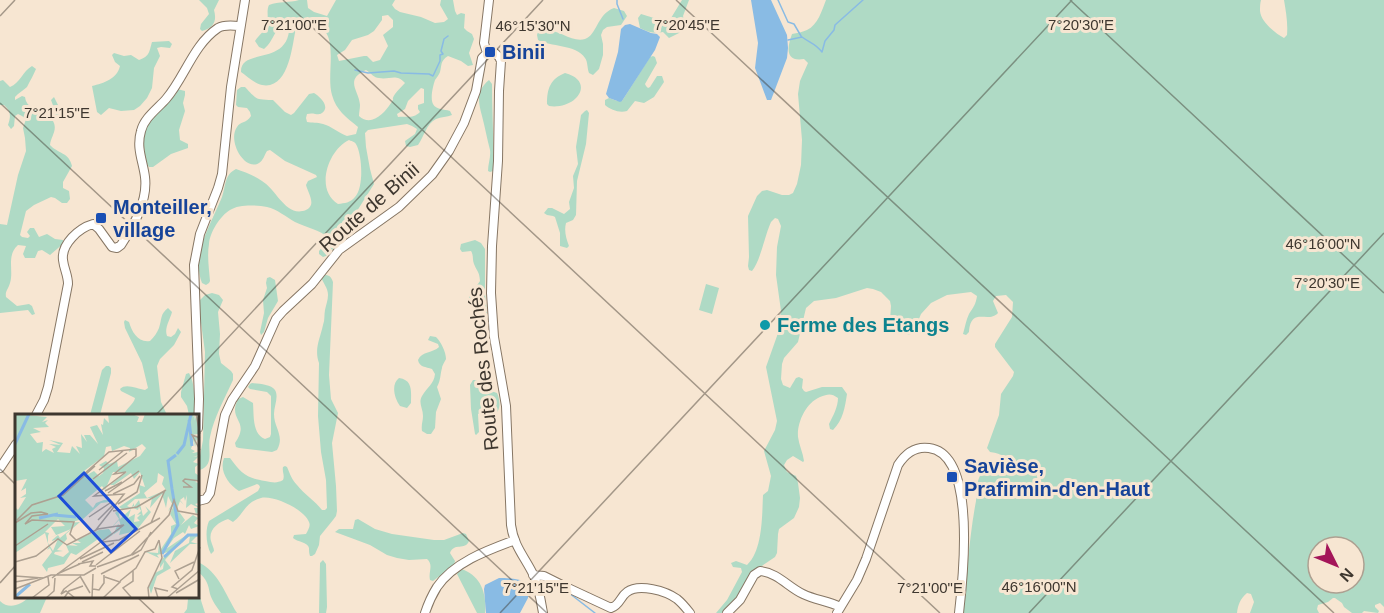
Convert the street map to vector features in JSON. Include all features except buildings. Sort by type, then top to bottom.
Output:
[{"type":"street","points":[[198,414],[194,265],[200,234],[222,174],[231,87],[245,0]]},
{"type":"street","name":"Route de Binii","points":[[200,500],[206,499],[211,488],[225,415],[232,400],[255,366],[279,315],[312,284],[339,250],[399,207],[432,176],[449,151],[464,123],[476,91],[482,58],[491,53],[484,43],[489,0]]},
{"type":"street","points":[[37,414],[48,387],[65,297],[68,278],[63,259],[66,246],[78,233],[93,224],[112,248],[122,245],[145,198],[145,179],[139,149],[143,125],[170,93],[197,50],[211,34],[222,26],[240,26]]},
{"type":"street","name":"Route des Rochés","points":[[491,53],[499,57],[501,64],[499,152],[491,294],[494,337],[506,406],[511,525],[522,556],[533,575],[543,613]]},
{"type":"street","points":[[0,468],[15,446]]},
{"type":"street","points":[[727,613],[740,600],[754,575],[760,571],[766,571],[808,597],[838,610],[857,580],[866,559],[900,461],[910,451],[928,448],[940,452],[951,462],[961,501],[964,545],[959,613]]},
{"type":"street","points":[[425,613],[436,588],[453,570],[473,558],[515,540]]},
{"type":"street","points":[[533,575],[544,576],[611,608],[618,604],[630,590],[649,588],[673,597],[690,613]]},
{"type":"green space","points":[[199,0],[219,0],[214,10],[214,24],[202,31],[201,24],[209,14],[207,8]]},
{"type":"green space","points":[[307,0],[308,8],[327,16],[336,0],[395,0],[392,5],[400,12],[435,23],[448,19],[440,5],[441,0],[453,0],[457,15],[465,14],[464,28],[472,34],[474,39],[469,53],[473,65],[468,66],[448,56],[444,60],[434,83],[432,101],[436,107],[450,111],[452,115],[433,121],[427,127],[418,145],[406,146],[405,141],[415,134],[417,129],[407,124],[368,130],[365,133],[374,184],[357,211],[354,229],[326,256],[319,254],[328,238],[321,233],[271,208],[253,205],[238,207],[223,216],[211,234],[208,253],[210,281],[206,285],[202,283],[199,272],[201,250],[227,178],[232,171],[236,169],[259,179],[287,207],[299,211],[306,210],[311,205],[306,185],[308,181],[317,177],[285,161],[270,150],[259,163],[254,165],[243,159],[236,147],[234,133],[238,125],[251,116],[247,108],[236,105],[237,90],[245,87],[258,98],[273,100],[291,115],[309,94],[314,93],[319,96],[325,107],[320,114],[307,114],[307,122],[326,125],[347,136],[356,134],[358,127],[339,109],[332,95],[330,42],[320,26],[307,20],[298,24],[288,65],[278,81],[271,85],[262,85],[241,72],[243,64],[249,60],[276,51],[283,45],[288,35],[289,20],[281,25],[264,49],[259,47],[255,41],[268,21],[269,5]],"holes":[[[388,15],[393,20],[393,27],[383,35],[388,46],[380,60],[373,62],[364,56],[339,61],[337,55],[345,50],[352,40],[374,31],[382,20],[382,16]],[[366,70],[377,78],[396,78],[405,83],[385,111],[373,120],[359,116],[360,105],[354,86],[359,74]],[[421,88],[424,89],[424,103],[418,105],[420,112],[412,116],[398,117],[397,114],[405,109],[408,101]],[[349,140],[356,144],[360,157],[361,179],[355,197],[349,202],[338,204],[331,197],[326,180],[330,160]]]},
{"type":"green space","points":[[682,0],[689,0],[683,16],[687,29],[669,38],[663,32],[651,32],[640,28],[638,18],[641,14],[660,19],[671,18]]},
{"type":"green space","points":[[826,0],[1261,0],[1260,11],[1263,19],[1284,38],[1287,35],[1287,18],[1284,0],[1384,0],[1384,607],[1380,603],[1375,605],[1378,613],[1364,611],[1352,613],[1333,598],[1318,605],[1319,613],[1250,613],[1254,602],[1251,594],[1247,593],[1240,602],[1237,613],[963,613],[978,481],[991,466],[996,464],[1006,471],[1011,464],[1007,458],[990,452],[987,448],[999,415],[1001,394],[1014,372],[995,347],[1012,317],[1013,302],[1006,295],[996,296],[993,301],[998,313],[990,317],[976,317],[970,324],[966,335],[963,334],[966,321],[977,296],[971,292],[947,295],[931,303],[921,314],[914,331],[908,335],[892,328],[890,301],[881,292],[867,288],[836,298],[814,301],[806,308],[798,342],[784,358],[782,364],[783,385],[790,388],[799,377],[803,379],[802,388],[806,392],[822,387],[842,387],[847,394],[843,413],[833,430],[830,429],[829,424],[838,398],[831,395],[823,396],[807,408],[798,431],[804,461],[793,456],[784,465],[787,472],[796,476],[800,498],[799,507],[794,518],[779,529],[775,557],[753,572],[733,603],[723,613],[716,613],[727,600],[742,572],[741,568],[733,567],[731,563],[736,561],[747,565],[759,542],[763,495],[768,491],[771,476],[764,451],[777,421],[766,367],[777,336],[781,311],[776,275],[777,247],[781,226],[778,219],[775,218],[771,222],[758,261],[752,271],[748,266],[748,216],[757,196],[762,191],[789,195],[793,193],[797,184],[801,165],[802,140],[798,94],[800,81],[808,63],[804,59],[791,56],[789,44],[792,34],[811,28],[819,17]]},
{"type":"green space","points":[[614,8],[624,11],[627,16],[621,25],[607,27],[603,30],[601,35],[603,55],[599,69],[593,75],[589,73],[586,60],[581,53],[538,40],[538,32],[544,30],[574,39],[585,39],[589,37],[604,15]]},
{"type":"green space","points":[[169,41],[172,44],[170,48],[157,48],[160,56],[154,68],[152,88],[140,106],[134,110],[121,111],[109,108],[101,115],[97,112],[92,86],[105,82],[116,74],[120,66],[115,62],[112,55],[114,53],[124,56],[131,55],[139,60],[147,55],[152,42]]},
{"type":"green space","points":[[653,56],[657,63],[645,84],[648,88],[650,87],[657,76],[662,76],[664,82],[654,97],[644,103],[635,101],[624,112],[615,111],[605,105],[605,100],[609,98],[622,101],[650,57]]},
{"type":"green space","points":[[32,66],[36,69],[27,87],[15,97],[15,100],[22,96],[25,97],[31,107],[38,111],[50,112],[54,108],[51,100],[54,97],[58,105],[56,111],[61,114],[61,118],[53,121],[55,130],[50,145],[71,161],[72,166],[63,182],[63,188],[69,191],[70,199],[67,203],[62,203],[51,197],[26,211],[20,235],[22,237],[28,238],[30,236],[27,232],[30,228],[34,228],[39,237],[47,234],[55,239],[63,240],[64,243],[50,255],[42,250],[38,251],[35,258],[25,258],[23,254],[26,246],[18,245],[14,249],[11,278],[6,297],[17,306],[29,304],[35,314],[32,315],[28,310],[0,313],[0,224],[7,225],[26,151],[23,128],[26,119],[18,114],[15,116],[14,126],[11,129],[8,125],[9,112],[4,105],[0,105],[0,81],[3,80],[10,87]]},
{"type":"green space","points":[[565,73],[580,82],[579,94],[568,104],[549,106],[547,99],[550,85]]},
{"type":"green space","points":[[489,80],[492,84],[493,147],[493,171],[490,172],[488,171],[490,150],[479,101],[480,92]]},
{"type":"green space","points":[[177,89],[185,91],[183,103],[185,111],[179,130],[180,140],[188,144],[188,148],[171,154],[153,167],[149,167],[146,162],[144,131],[176,94]]},
{"type":"green space","points":[[587,110],[589,113],[586,144],[577,181],[576,215],[565,226],[569,246],[567,248],[560,246],[560,233],[555,217],[544,213],[548,208],[564,214],[570,209],[569,202],[574,188],[573,176],[578,164],[576,147],[581,115]]},
{"type":"green space","points":[[475,240],[485,249],[487,313],[484,315],[478,304],[469,297],[480,281],[472,253],[471,251],[462,252],[460,249],[461,244]]},
{"type":"green space","points":[[330,276],[333,282],[329,375],[331,399],[338,413],[332,443],[336,516],[320,536],[315,554],[310,556],[308,546],[293,538],[294,535],[306,534],[310,525],[306,517],[288,504],[261,498],[251,502],[233,522],[228,519],[215,527],[210,537],[214,551],[211,554],[207,538],[209,521],[258,491],[260,487],[257,484],[239,491],[235,488],[228,481],[224,472],[224,458],[230,458],[248,476],[272,482],[283,480],[283,467],[285,466],[294,481],[322,510],[327,508],[318,416],[319,363],[317,353],[328,297],[321,277]]},
{"type":"green space","points":[[267,278],[275,280],[278,301],[261,335],[263,300]]},
{"type":"green space","points":[[706,284],[719,288],[712,314],[699,310]]},
{"type":"green space","points":[[212,293],[219,295],[223,300],[218,312],[219,354],[221,363],[233,374],[233,380],[212,430],[209,442],[209,461],[205,468],[200,470],[205,352],[199,308],[200,300]]},
{"type":"green space","points":[[168,308],[172,312],[167,327],[167,336],[171,337],[178,328],[181,332],[157,366],[161,402],[167,414],[124,414],[135,398],[120,389],[125,386],[145,390],[148,388],[142,363],[124,322],[125,320],[129,322],[139,339],[150,341],[159,328],[165,310]]},
{"type":"green space","points":[[430,336],[436,337],[440,342],[446,359],[437,387],[441,399],[436,412],[435,428],[431,434],[427,434],[422,431],[423,416],[420,401],[435,374],[432,369],[421,365],[418,360],[422,355],[439,347],[438,344],[428,340]]},
{"type":"green space","points":[[106,366],[111,368],[100,414],[90,414],[102,370]]},
{"type":"green space","points":[[189,373],[194,388],[194,414],[189,414],[181,397],[186,374]]},
{"type":"green space","points":[[399,378],[407,381],[410,387],[411,403],[407,408],[400,406],[396,399],[394,387]]},
{"type":"green space","points":[[473,380],[497,393],[499,402],[497,412],[489,414],[482,411],[478,414],[479,432],[476,435],[471,409],[470,385]]},
{"type":"green space","points":[[252,383],[271,387],[276,393],[274,419],[280,440],[277,450],[272,452],[236,447],[235,443],[241,430],[235,406],[238,399],[243,397],[253,403],[254,424],[261,437],[265,439],[271,434],[271,396],[267,392],[250,389],[248,387]]},
{"type":"green space","points":[[358,519],[375,529],[392,534],[444,540],[463,533],[469,541],[465,546],[452,550],[450,553],[455,561],[454,565],[433,581],[430,580],[430,566],[427,559],[397,558],[335,532],[339,529],[353,529],[355,520]]},
{"type":"green space","points":[[323,560],[326,564],[327,607],[326,613],[319,613],[320,563]]},
{"type":"green space","points":[[200,563],[221,584],[237,613],[221,613],[200,574]]},
{"type":"green space","points":[[461,569],[473,576],[481,586],[484,592],[485,613],[477,613],[457,574]]},
{"type":"green space","points":[[200,597],[205,613],[184,613],[186,598]]},
{"type":"green space","points":[[28,598],[47,598],[40,613],[0,613],[0,601],[11,606]]},
{"type":"water","points":[[751,0],[771,0],[787,35],[787,58],[771,100],[767,100],[755,68],[758,43]]},
{"type":"water","points":[[630,24],[660,37],[655,50],[620,102],[609,98],[606,94],[618,52],[621,29]]},
{"type":"water","points":[[499,578],[529,583],[528,598],[520,613],[486,613],[485,585]]},
{"type":"waterway","points":[[617,0],[623,19]]},
{"type":"waterway","points":[[778,0],[788,22],[794,24],[801,36]]},
{"type":"waterway","points":[[788,40],[802,37],[822,52],[825,41],[834,30],[835,25],[863,0]]},
{"type":"waterway","points":[[355,70],[368,73],[394,71],[433,76],[440,61],[440,55],[443,54],[441,51],[444,39],[448,36]]},
{"type":"waterway","points":[[539,584],[545,582],[549,586],[569,593],[595,613]]},
{"type":"place","name":"Binii","points":[[490,52]]},
{"type":"place","name":"Monteiller, village","points":[[101,218]]},
{"type":"place","name":"Ferme des Etangs","points":[[765,325]]},
{"type":"place","name":"Savièse, Prafirmin-d'en-Haut","points":[[952,477]]}]
